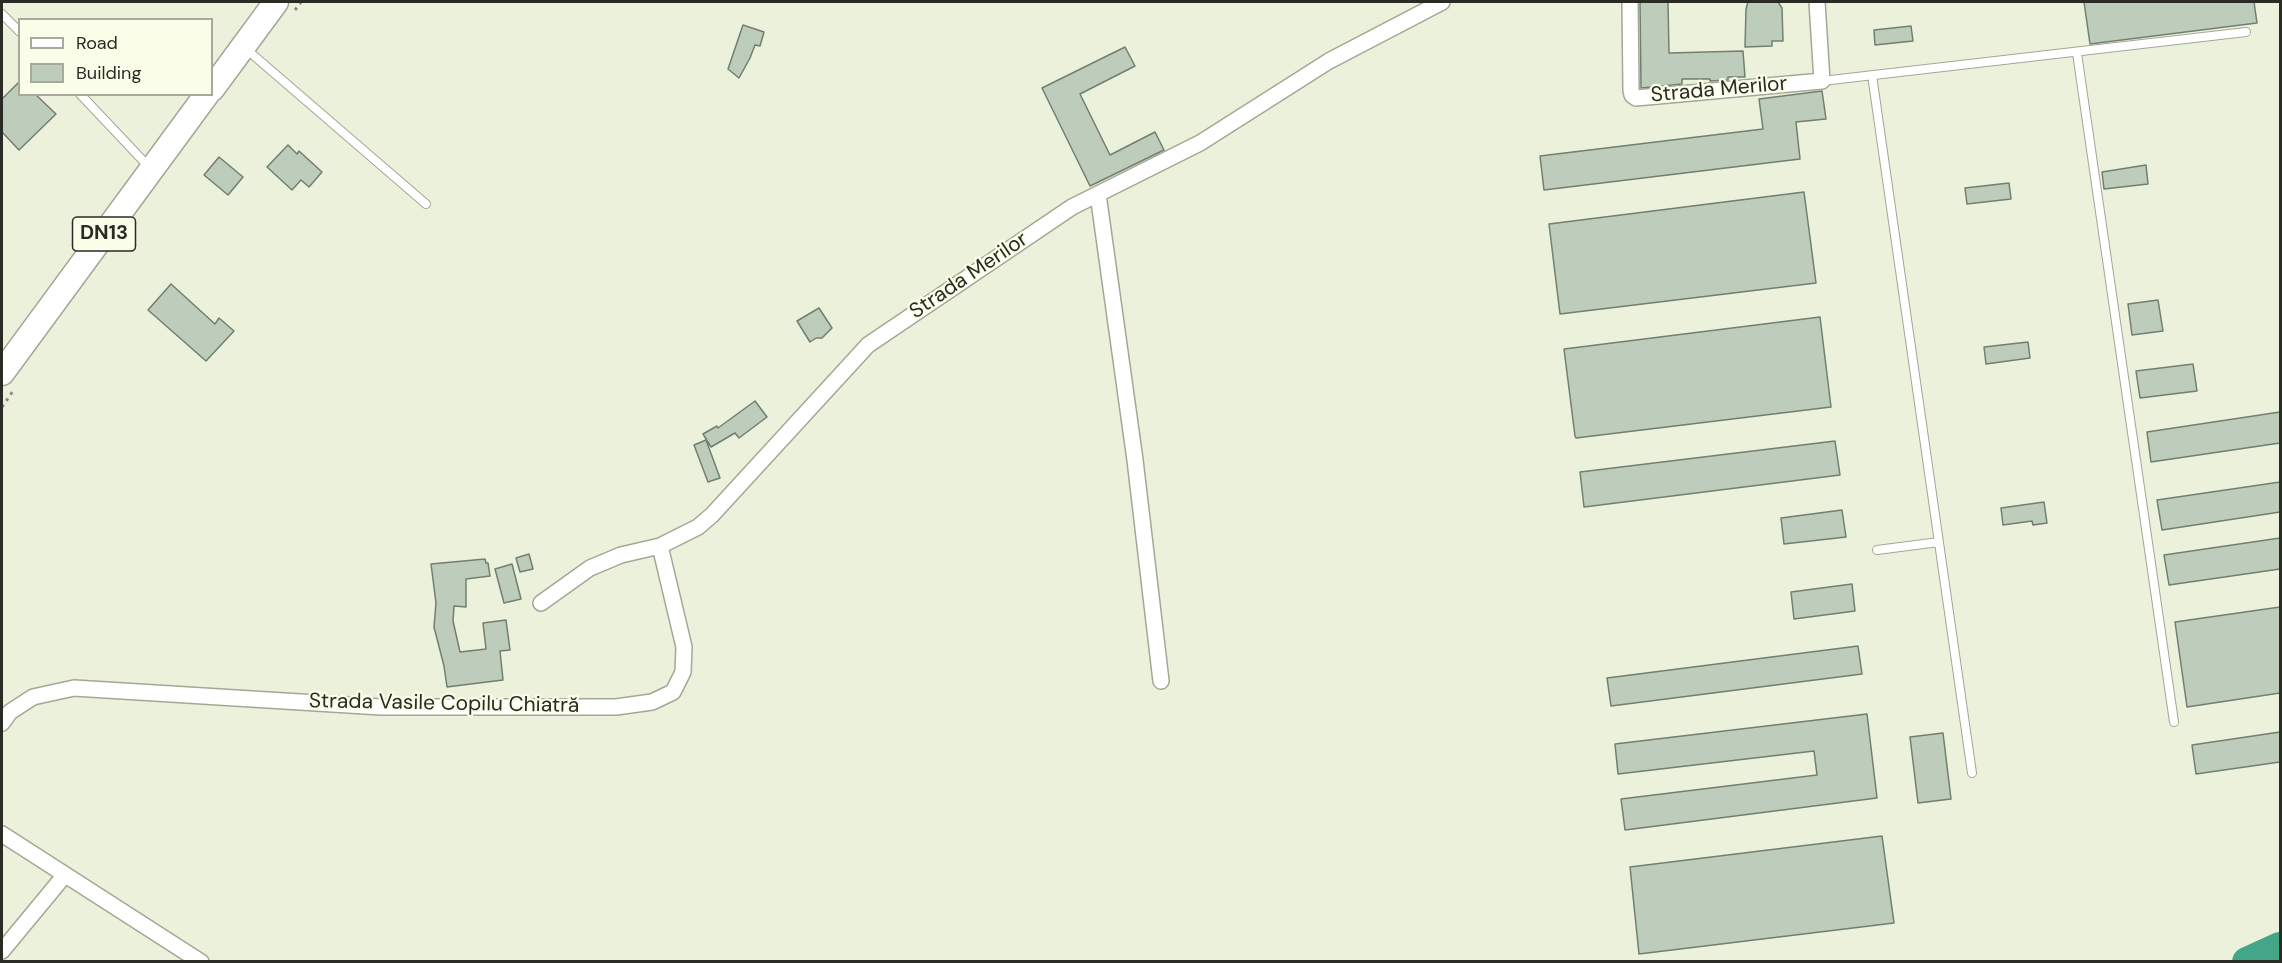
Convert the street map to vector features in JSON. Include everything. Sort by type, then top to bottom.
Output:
[{"type":"highway","points":[[213,87],[276,2]]},
{"type":"highway","name":"DN13","points":[[2,373],[206,96]]},
{"type":"street","name":"Strada Merilor","points":[[541,603],[590,568],[621,555],[660,546],[698,526],[712,515],[868,345],[1072,207],[1200,143],[1329,61],[1442,2]]},
{"type":"street","name":"Strada Merilor","points":[[1630,2],[1631,90],[1632,95],[1636,98],[1822,81]]},
{"type":"street","points":[[1817,2],[1822,81]]},
{"type":"street","points":[[1098,194],[1135,460],[1161,681]]},
{"type":"street","name":"Strada Vasile Copilu Chiatră","points":[[2,723],[10,712],[33,697],[74,688],[381,707],[616,707],[652,702],[673,692],[683,672],[684,655],[660,546]]},
{"type":"street","points":[[2,834],[193,960]]},
{"type":"street","points":[[2,951],[64,876]]},
{"type":"lane","points":[[2,14],[18,30]]},
{"type":"lane","points":[[1822,81],[2246,32]]},
{"type":"lane","points":[[243,46],[426,204]]},
{"type":"lane","points":[[2077,53],[2174,722]]},
{"type":"lane","points":[[1872,75],[1972,773]]},
{"type":"lane","points":[[82,96],[152,169]]},
{"type":"lane","points":[[1877,550],[1939,542]]},
{"type":"building","points":[[1640,2],[1668,2],[1669,53],[1743,51],[1745,77],[1728,77],[1728,80],[1710,81],[1710,79],[1682,79],[1682,84],[1641,88]]},
{"type":"building","points":[[1748,2],[1778,2],[1782,8],[1783,41],[1772,41],[1772,46],[1745,47]]},
{"type":"building","points":[[2084,2],[2254,2],[2257,23],[2090,44]]},
{"type":"building","points":[[743,25],[764,32],[760,46],[755,45],[739,78],[728,69]]},
{"type":"building","points":[[1911,26],[1913,41],[1875,45],[1874,30]]},
{"type":"building","points":[[1125,47],[1135,66],[1080,94],[1110,155],[1155,132],[1164,150],[1090,186],[1042,88]]},
{"type":"building","points":[[18,83],[18,96],[37,96],[56,114],[19,150],[2,132],[2,99]]},
{"type":"building","points":[[1822,91],[1826,119],[1796,122],[1800,159],[1544,190],[1540,156],[1763,129],[1759,99]]},
{"type":"building","points":[[288,145],[297,154],[299,151],[322,172],[309,187],[301,180],[292,190],[267,167]]},
{"type":"building","points":[[219,157],[243,177],[228,195],[204,175]]},
{"type":"building","points":[[2146,165],[2148,184],[2104,189],[2102,172]]},
{"type":"building","points":[[2009,183],[2011,199],[1967,204],[1965,188]]},
{"type":"building","points":[[1804,192],[1816,283],[1560,314],[1549,224]]},
{"type":"building","points":[[171,284],[215,324],[219,318],[234,331],[206,361],[148,310]]},
{"type":"building","points":[[2158,300],[2163,331],[2132,335],[2128,304]]},
{"type":"building","points":[[819,308],[832,328],[822,338],[816,338],[810,342],[797,321]]},
{"type":"building","points":[[1820,317],[1831,407],[1576,438],[1575,436],[1564,349]]},
{"type":"building","points":[[2028,342],[2030,358],[1986,364],[1984,347]]},
{"type":"building","points":[[2193,364],[2197,391],[2140,398],[2136,371]]},
{"type":"building","points":[[755,401],[767,417],[739,438],[735,433],[711,447],[703,434],[717,426],[718,428]]},
{"type":"building","points":[[2280,412],[2280,443],[2151,462],[2147,432]]},
{"type":"building","points":[[706,440],[720,478],[708,482],[694,445]]},
{"type":"building","points":[[1835,441],[1840,475],[1584,507],[1580,472]]},
{"type":"building","points":[[2280,482],[2280,512],[2162,530],[2157,500]]},
{"type":"building","points":[[2044,502],[2047,523],[2033,525],[2032,521],[2003,525],[2001,508]]},
{"type":"building","points":[[1842,510],[1846,537],[1784,544],[1781,518]]},
{"type":"building","points":[[2280,538],[2280,569],[2169,585],[2164,555]]},
{"type":"building","points":[[529,554],[533,569],[520,572],[516,558]]},
{"type":"building","points":[[485,559],[490,576],[466,579],[466,607],[454,606],[453,621],[460,652],[486,649],[483,623],[506,620],[510,650],[500,651],[503,680],[447,687],[434,627],[436,603],[431,564]]},
{"type":"building","points":[[512,564],[521,599],[504,603],[495,569]]},
{"type":"building","points":[[1852,584],[1855,611],[1794,619],[1791,592]]},
{"type":"building","points":[[2280,607],[2280,693],[2187,707],[2175,622]]},
{"type":"building","points":[[1858,646],[1862,674],[1611,706],[1607,678]]},
{"type":"building","points":[[1867,714],[1877,798],[1625,830],[1621,799],[1817,775],[1814,751],[1618,774],[1615,744]]},
{"type":"building","points":[[2280,732],[2280,762],[2196,774],[2192,745]]},
{"type":"building","points":[[1943,733],[1951,799],[1918,803],[1910,737]]},
{"type":"building","points":[[1882,836],[1894,923],[1639,954],[1630,867]]},
{"type":"waterway","points":[[2247,962],[2280,947]]}]
